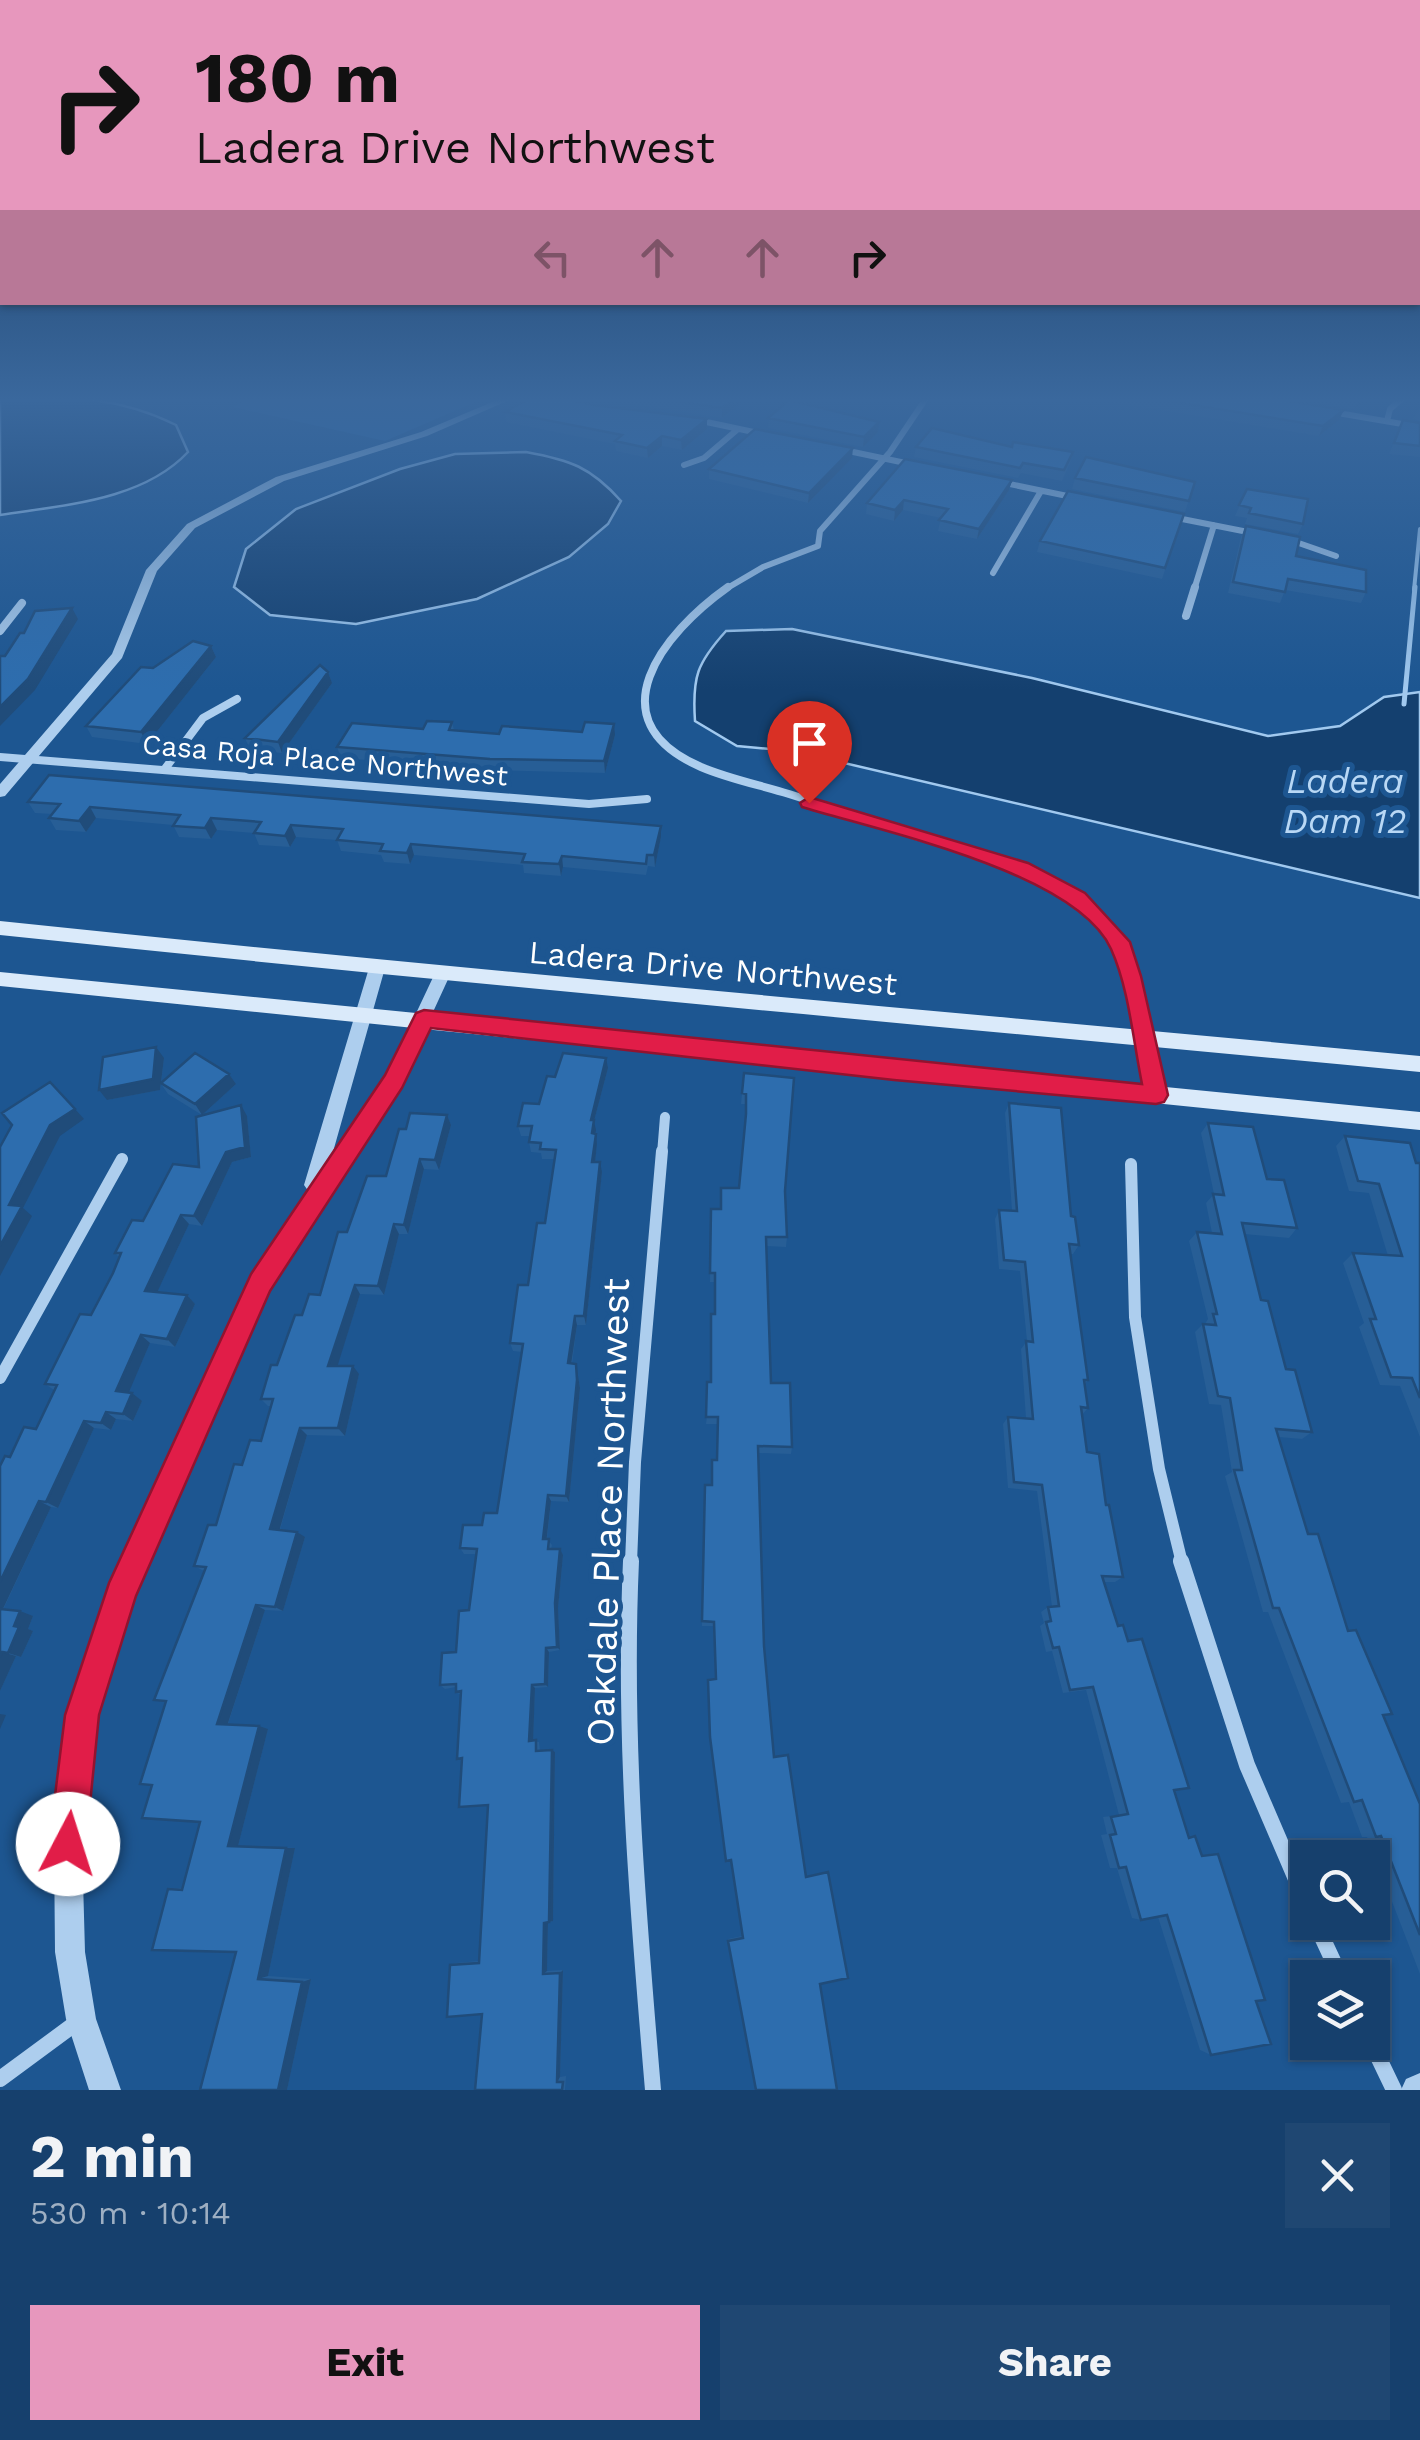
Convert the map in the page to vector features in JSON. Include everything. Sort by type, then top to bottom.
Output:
[{"type":"main road","name":"Ladera Drive Northwest","points":[[0,928],[377,968],[652,990],[1420,1064]]},
{"type":"main road","points":[[0,979],[1420,1121]]},
{"type":"street","points":[[0,793],[118,655],[152,570],[191,526],[247,495]]},
{"type":"street","points":[[852,495],[820,531],[818,546],[792,554],[721,592],[654,660],[642,690],[650,724],[667,744],[699,766],[1021,868],[1078,898],[1119,942],[1156,1095]]},
{"type":"street","points":[[993,573],[1039,495]]},
{"type":"street","points":[[1061,495],[1080,498]]},
{"type":"street","points":[[1156,514],[1269,536]]},
{"type":"street","points":[[1186,616],[1214,525]]},
{"type":"street","points":[[1288,540],[1336,556]]},
{"type":"street","points":[[0,631],[22,603]]},
{"type":"street","points":[[164,770],[204,718],[236,699]]},
{"type":"street","name":"Casa Roja Place Northwest","points":[[0,756],[590,804],[647,799]]},
{"type":"street","points":[[302,1218],[327,1152],[348,1061],[377,968]]},
{"type":"street","points":[[104,2090],[81,2019],[70,1952],[68,1844],[76,1751],[97,1660],[120,1594],[260,1283],[394,1081],[442,974]]},
{"type":"street","name":"Oakdale Place Northwest","points":[[653,2090],[635,1885],[626,1673],[642,1358],[665,1117]]},
{"type":"street","points":[[0,1378],[122,1159]]},
{"type":"street","points":[[1131,1164],[1135,1313],[1154,1450],[1178,1558],[1214,1677],[1290,1870]]},
{"type":"street","points":[[0,2078],[81,2019]]},
{"type":"street","points":[[1380,2060],[1394,2090]]},
{"type":"water","points":[[0,495],[112,495],[75,504],[0,515]]},
{"type":"water","points":[[334,495],[615,495],[621,501],[608,524],[569,557],[477,599],[356,624],[270,615],[234,587],[246,549],[296,509]]},
{"type":"water","name":"Ladera Dam 12","points":[[792,629],[1032,678],[1268,736],[1340,726],[1384,697],[1420,692],[1420,898],[793,751],[737,746],[695,721],[694,693],[699,672],[708,652],[726,631]]},
{"type":"building","points":[[874,495],[1002,495],[979,529],[939,520],[948,509],[904,500],[895,510],[867,503]]},
{"type":"building","points":[[1066,495],[1086,495],[1184,514],[1165,568],[1040,541]]},
{"type":"building","points":[[1157,495],[1191,495],[1189,501]]},
{"type":"building","points":[[1244,495],[1308,499],[1303,524],[1249,513],[1251,508],[1239,505]]},
{"type":"building","points":[[1246,526],[1300,537],[1296,556],[1366,570],[1366,592],[1288,579],[1285,592],[1233,582]]},
{"type":"building","points":[[72,608],[28,679],[0,707],[0,656],[5,656],[20,633],[24,633],[35,611]]},
{"type":"building","points":[[193,641],[211,646],[141,732],[86,726],[141,667],[153,668]]},
{"type":"building","points":[[320,665],[328,672],[278,742],[245,738]]},
{"type":"building","points":[[427,721],[452,722],[449,730],[499,734],[502,726],[582,732],[585,722],[614,724],[604,761],[490,759],[337,747],[352,723],[423,729]]},
{"type":"building","points":[[49,775],[661,826],[654,855],[647,855],[646,864],[562,856],[559,864],[522,862],[525,854],[411,844],[407,853],[380,851],[383,844],[337,840],[343,829],[291,825],[285,836],[254,833],[261,822],[211,818],[205,828],[173,826],[180,815],[90,807],[79,821],[49,818],[60,804],[28,802]]},
{"type":"building","points":[[156,1047],[153,1079],[99,1090],[103,1057]]},
{"type":"building","points":[[195,1053],[229,1074],[195,1104],[161,1083]]},
{"type":"building","points":[[563,1053],[606,1058],[591,1120],[592,1133],[596,1134],[592,1162],[600,1162],[584,1316],[575,1316],[568,1363],[576,1364],[577,1380],[566,1496],[548,1495],[543,1539],[549,1539],[548,1549],[560,1549],[555,1603],[557,1647],[546,1648],[545,1684],[532,1685],[529,1741],[536,1740],[536,1751],[552,1750],[549,1922],[544,1923],[543,1974],[560,1973],[557,2082],[563,2082],[562,2090],[475,2090],[482,2014],[447,2017],[450,1965],[479,1963],[488,1805],[459,1807],[461,1691],[456,1692],[456,1684],[440,1685],[442,1653],[456,1652],[459,1611],[469,1610],[477,1549],[460,1548],[463,1525],[482,1525],[484,1513],[497,1513],[523,1344],[510,1343],[518,1285],[528,1285],[537,1223],[545,1223],[556,1150],[540,1149],[541,1143],[529,1142],[532,1126],[518,1126],[523,1103],[539,1104],[547,1076],[555,1077]]},
{"type":"building","points":[[744,1073],[794,1078],[785,1191],[787,1237],[766,1237],[771,1383],[790,1383],[792,1447],[758,1446],[764,1646],[774,1757],[788,1755],[806,1877],[828,1872],[848,1978],[820,1984],[837,2090],[756,2090],[728,1941],[743,1938],[731,1860],[726,1861],[710,1737],[708,1680],[716,1679],[714,1622],[702,1621],[705,1485],[712,1485],[712,1460],[717,1460],[718,1417],[706,1417],[707,1382],[711,1382],[711,1314],[715,1314],[715,1273],[710,1273],[711,1209],[721,1209],[721,1188],[739,1188],[746,1114]]},
{"type":"building","points":[[50,1082],[75,1109],[50,1125],[9,1205],[22,1206],[0,1246],[0,1147],[12,1125],[2,1113]]},
{"type":"building","points":[[1009,1103],[1061,1108],[1071,1216],[1075,1217],[1079,1245],[1069,1244],[1088,1380],[1084,1380],[1088,1408],[1081,1407],[1087,1452],[1099,1454],[1123,1577],[1102,1576],[1118,1626],[1123,1625],[1128,1641],[1142,1639],[1189,1788],[1174,1790],[1189,1838],[1195,1836],[1202,1856],[1218,1854],[1265,2000],[1256,2001],[1271,2044],[1211,2055],[1167,1915],[1141,1920],[1126,1867],[1119,1868],[1110,1835],[1116,1834],[1111,1817],[1128,1814],[1093,1687],[1070,1690],[1059,1647],[1053,1648],[1046,1622],[1051,1621],[1048,1607],[1059,1606],[1042,1485],[1014,1482],[1008,1417],[1033,1419],[1026,1341],[1033,1342],[1025,1262],[1004,1260],[999,1210],[1017,1211]]},
{"type":"building","points":[[241,1105],[245,1147],[226,1152],[194,1216],[181,1215],[145,1291],[187,1295],[167,1339],[141,1335],[116,1391],[132,1393],[123,1414],[106,1412],[101,1423],[84,1421],[46,1502],[39,1501],[0,1582],[0,1466],[5,1456],[10,1457],[24,1427],[36,1429],[57,1385],[45,1384],[80,1314],[91,1315],[113,1273],[121,1253],[115,1253],[132,1220],[143,1221],[173,1164],[199,1167],[196,1117]]},
{"type":"building","points":[[410,1113],[447,1115],[435,1160],[420,1159],[404,1225],[394,1224],[378,1286],[355,1285],[328,1366],[353,1366],[338,1428],[300,1428],[270,1529],[297,1532],[275,1607],[256,1605],[217,1724],[259,1726],[228,1846],[286,1848],[258,1979],[302,1982],[278,2090],[200,2090],[236,1952],[152,1950],[168,1889],[182,1890],[200,1822],[142,1818],[152,1785],[140,1784],[166,1701],[154,1700],[206,1567],[194,1566],[208,1525],[216,1525],[234,1464],[242,1465],[250,1440],[261,1441],[273,1399],[261,1399],[271,1365],[277,1365],[295,1315],[302,1315],[309,1294],[320,1295],[338,1232],[347,1232],[367,1176],[386,1176],[399,1129],[406,1129]]},
{"type":"building","points":[[1208,1123],[1253,1127],[1267,1179],[1284,1180],[1297,1228],[1242,1223],[1261,1300],[1268,1301],[1286,1369],[1295,1370],[1312,1432],[1276,1429],[1308,1534],[1318,1534],[1348,1631],[1356,1630],[1392,1714],[1383,1715],[1420,1804],[1420,1935],[1390,1859],[1390,1840],[1376,1837],[1362,1800],[1354,1802],[1279,1608],[1273,1608],[1234,1470],[1242,1470],[1230,1398],[1218,1396],[1203,1324],[1216,1325],[1213,1314],[1217,1314],[1197,1232],[1222,1234],[1213,1194],[1224,1195]]},
{"type":"building","points":[[1345,1136],[1410,1143],[1416,1163],[1420,1163],[1420,1398],[1412,1378],[1391,1377],[1370,1319],[1376,1319],[1353,1253],[1402,1256],[1379,1184],[1358,1181]]},
{"type":"building","points":[[0,1609],[20,1611],[14,1626],[19,1627],[8,1653],[2,1652],[0,1657]]},
{"type":"waterway","points":[[1414,590],[1420,529]]},
{"type":"waterway","points":[[1404,704],[1415,587]]},
{"type":"route","points":[[68,1844],[82,1715],[120,1594],[260,1283],[394,1081],[424,1019],[894,1071],[1156,1095],[1119,942],[1099,916],[1078,898],[1021,868],[809,803]]}]
